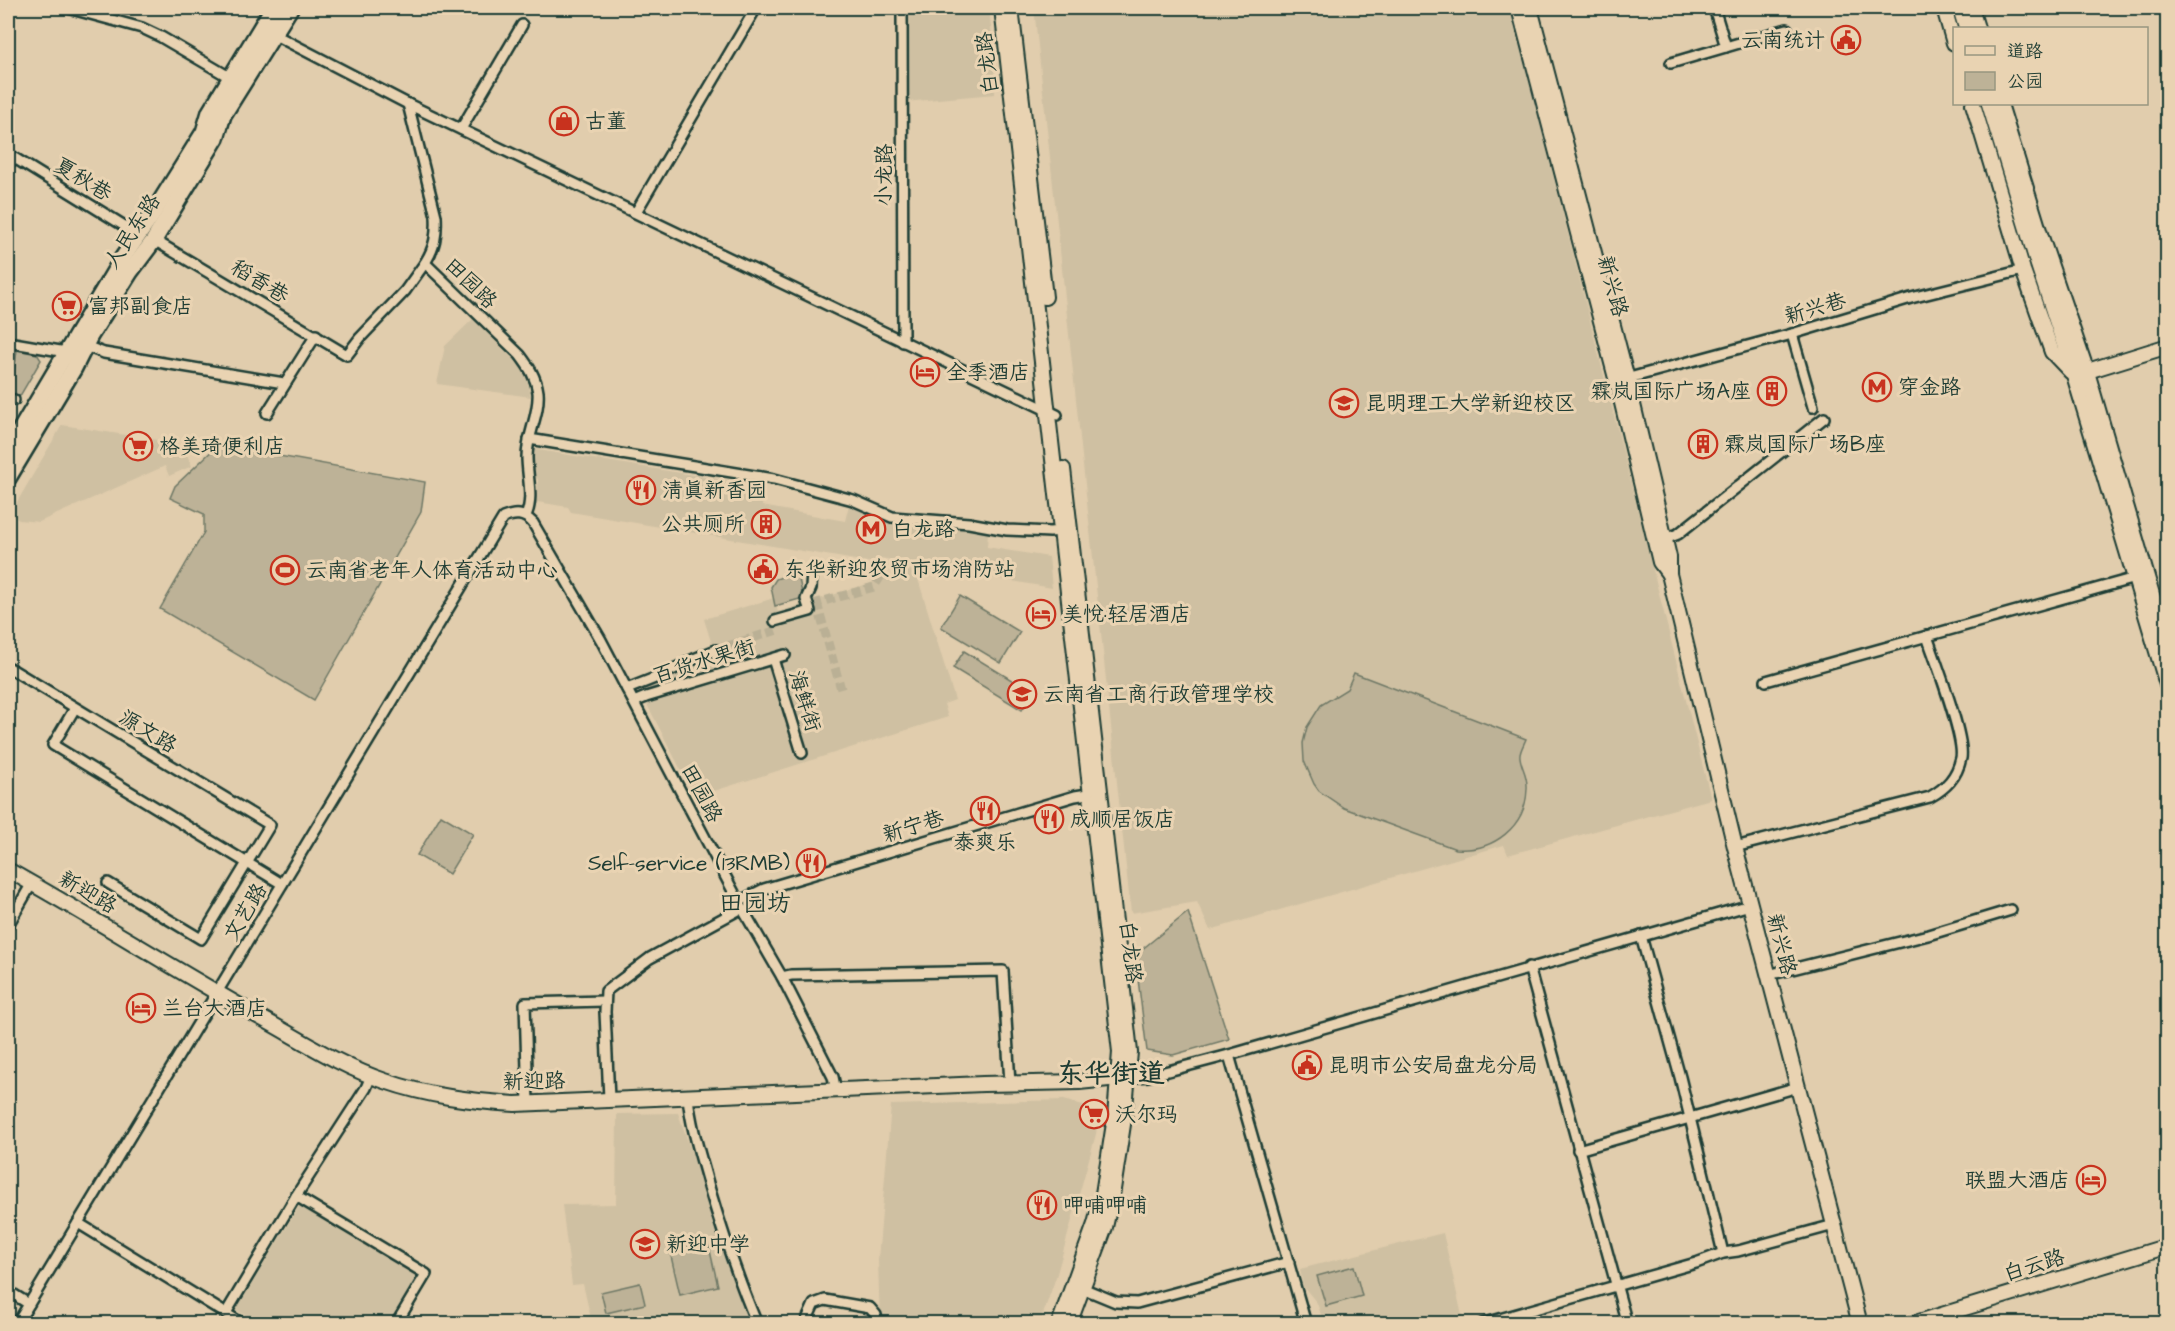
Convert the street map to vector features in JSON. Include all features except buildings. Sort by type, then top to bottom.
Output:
[{"type":"main road","name":"人民东路","points":[[8,478],[130,272],[146,237],[204,132],[210,112],[273,8]]},
{"type":"main road","name":"人民东路","points":[[8,451],[66,352],[216,138],[223,115],[290,8]]},
{"type":"main road","name":"白龙路","points":[[1002,8],[1096,793],[1124,1078],[1112,1196],[1105,1227],[1069,1323]]},
{"type":"main road","name":"白龙路","points":[[1011,8],[1038,229],[1060,531],[1096,793]]},
{"type":"main road","name":"新兴路","points":[[1519,8],[1670,557],[1669,574],[1750,905],[1860,1323]]},
{"type":"main road","name":"新兴路","points":[[1530,8],[1622,380],[1660,562],[1669,574]]},
{"type":"main road","points":[[1944,8],[1953,40]]},
{"type":"main road","points":[[1960,8],[1966,27]]},
{"type":"main road","points":[[1971,8],[1977,27]]},
{"type":"main road","points":[[1973,105],[2023,270],[2052,352],[2081,374]]},
{"type":"main road","points":[[1989,105],[2037,262],[2081,374],[2135,578],[2168,688]]},
{"type":"main road","points":[[2000,105],[2081,374],[2168,649]]},
{"type":"main road","points":[[2081,374],[2168,346]]},
{"type":"main road","name":"新迎路","points":[[8,870],[217,993],[337,1060],[371,1076],[441,1096],[474,1102],[528,1103],[1079,1082],[1124,1078]]},
{"type":"main road","name":"白龙路","points":[[1059,1323],[1095,1224],[1124,1078]]},
{"type":"main road","name":"白云路","points":[[1912,1323],[2168,1246]]},
{"type":"street","points":[[68,8],[142,28],[231,78]]},
{"type":"street","points":[[636,212],[756,8]]},
{"type":"street","name":"小龙路","points":[[902,8],[903,342]]},
{"type":"street","points":[[1714,8],[1726,47]]},
{"type":"street","points":[[461,129],[522,25]]},
{"type":"street","points":[[1671,63],[1787,29]]},
{"type":"street","points":[[273,34],[408,104],[1052,413]]},
{"type":"street","name":"田园路","points":[[408,104],[436,216],[437,234],[433,250],[425,263],[520,356],[530,368],[536,382],[538,395],[527,456],[530,498],[526,516],[533,523],[602,640],[740,905],[782,977],[833,1077],[837,1091]]},
{"type":"street","name":"夏秋巷","points":[[8,154],[146,237]]},
{"type":"street","name":"稻香巷","points":[[146,237],[347,355],[405,291],[425,263]]},
{"type":"street","name":"新兴巷","points":[[1622,380],[1792,334],[1911,298],[2023,270]]},
{"type":"street","points":[[1792,334],[1813,407]]},
{"type":"street","points":[[267,414],[284,383],[316,335]]},
{"type":"street","points":[[8,342],[66,352]]},
{"type":"street","points":[[85,346],[104,353],[284,383]]},
{"type":"street","points":[[1665,539],[1678,534],[1824,418]]},
{"type":"street","points":[[530,439],[774,479],[853,500],[892,518],[969,523],[1007,530],[1060,531]]},
{"type":"street","name":"文艺路","points":[[17,1323],[503,518],[511,514],[526,516]]},
{"type":"street","points":[[775,621],[810,611],[806,599],[811,588],[812,572]]},
{"type":"street","points":[[1766,681],[2135,578]]},
{"type":"street","points":[[1736,847],[1930,797],[1946,788],[1957,770],[1961,748],[1927,636]]},
{"type":"street","points":[[627,688],[717,650]]},
{"type":"street","name":"百货水果街","points":[[634,702],[785,655]]},
{"type":"street","name":"海鲜街","points":[[773,659],[802,753]]},
{"type":"street","name":"源文路","points":[[8,667],[270,825],[247,863]]},
{"type":"street","points":[[75,708],[53,745],[282,884]]},
{"type":"street","name":"新宁巷","points":[[605,1001],[606,992],[650,958],[764,889],[1064,800],[1096,793]]},
{"type":"street","points":[[108,883],[201,939],[247,863]]},
{"type":"street","points":[[8,926],[32,883]]},
{"type":"street","points":[[1124,1078],[1149,1076],[1229,1054],[1750,905]]},
{"type":"street","points":[[1768,975],[1928,935],[2011,910]]},
{"type":"street","points":[[1641,936],[1690,1118],[1723,1253]]},
{"type":"street","points":[[1529,968],[1627,1323]]},
{"type":"street","points":[[782,977],[1004,971],[1010,1083]]},
{"type":"street","points":[[528,1103],[525,1003],[605,1001],[609,1099]]},
{"type":"street","points":[[1229,1054],[1306,1323]]},
{"type":"street","points":[[226,1313],[296,1196],[366,1088],[371,1076]]},
{"type":"street","points":[[1578,1150],[1798,1087]]},
{"type":"street","points":[[688,1097],[690,1123],[721,1228],[757,1323]]},
{"type":"street","points":[[296,1196],[426,1274],[396,1323]]},
{"type":"street","points":[[78,1223],[243,1323]]},
{"type":"street","points":[[1482,1323],[1696,1263],[1723,1253],[1834,1225]]},
{"type":"street","points":[[1082,1288],[1116,1302],[1137,1303],[1289,1262]]},
{"type":"street","points":[[8,1291],[29,1304]]},
{"type":"street","points":[[805,1323],[814,1304],[825,1300],[870,1308],[876,1315],[877,1323]]},
{"type":"shaded area","points":[[905,8],[989,8],[995,94],[904,102]]},
{"type":"shaded area","name":"昆明理工大学新迎校区","points":[[1034,8],[1511,8],[1711,799],[1508,855],[1504,845],[1210,930],[1197,902],[1131,913]]},
{"type":"shaded area","points":[[473,319],[520,366],[527,376],[531,397],[437,384],[445,346]]},
{"type":"shaded area","points":[[8,347],[16,349],[10,395],[8,394]]},
{"type":"shaded area","points":[[62,425],[176,443],[182,456],[187,455],[192,466],[169,476],[165,466],[39,522],[19,520],[10,514]]},
{"type":"shaded area","points":[[532,449],[755,485],[754,490],[764,491],[762,506],[845,521],[849,505],[868,514],[988,533],[987,547],[1049,557],[1052,588],[881,558],[879,564],[571,512],[568,507],[537,502],[538,479],[533,477]]},
{"type":"shaded area","points":[[915,569],[955,700],[944,704],[948,717],[695,797],[635,681],[693,654],[713,648],[704,619],[774,598],[778,612]]},
{"type":"shaded area","points":[[1064,1100],[1099,1109],[1096,1134],[1056,1277],[1040,1323],[880,1324],[878,1260],[891,1105]]},
{"type":"shaded area","name":"新迎中学","points":[[678,1113],[751,1323],[592,1323],[583,1284],[572,1285],[562,1205],[616,1204],[617,1114]]},
{"type":"shaded area","points":[[300,1205],[417,1276],[388,1323],[259,1323],[236,1310]]},
{"type":"shaded area","points":[[1443,1233],[1463,1320],[1461,1324],[1324,1323],[1317,1303],[1303,1286],[1300,1269]]},
{"type":"green space","points":[[17,350],[37,354],[41,360],[20,396],[11,394]]},
{"type":"green space","name":"云南省老年人体育活动中心","points":[[218,445],[425,482],[421,512],[314,700],[160,609],[204,532],[204,514],[170,498],[175,486]]},
{"type":"green space","points":[[798,574],[803,598],[775,606],[771,587],[776,579]]},
{"type":"green space","points":[[960,596],[1020,632],[1001,663],[941,627]]},
{"type":"green space","points":[[964,651],[1033,693],[1022,710],[953,668]]},
{"type":"green space","points":[[1354,673],[1526,739],[1520,755],[1527,784],[1525,803],[1521,815],[1505,834],[1483,846],[1456,849],[1344,808],[1319,791],[1304,761],[1303,743],[1307,727],[1321,705],[1347,689]]},
{"type":"green space","points":[[441,815],[473,834],[449,874],[417,855]]},
{"type":"green space","points":[[1188,912],[1229,1039],[1173,1055],[1147,1051],[1135,955]]},
{"type":"green space","points":[[708,1242],[718,1286],[680,1295],[670,1252]]},
{"type":"green space","points":[[1354,1266],[1362,1296],[1326,1306],[1317,1276]]},
{"type":"green space","points":[[640,1283],[645,1304],[606,1313],[601,1292]]},
{"type":"tunnel","points":[[813,604],[874,587],[882,574]]},
{"type":"tunnel","points":[[817,603],[841,689]]},
{"type":"tunnel","points":[[716,650],[777,630]]},
{"type":"place","name":"云南统计","points":[[1846,40]]},
{"type":"place","name":"古董","points":[[564,121]]},
{"type":"place","name":"富邦副食店","points":[[67,306]]},
{"type":"place","name":"全季酒店","points":[[925,372]]},
{"type":"place","name":"穿金路","points":[[1877,387]]},
{"type":"place","name":"霖岚国际广场A座","points":[[1772,391]]},
{"type":"place","name":"昆明理工大学新迎校区","points":[[1344,403]]},
{"type":"place","name":"霖岚国际广场B座","points":[[1703,444]]},
{"type":"place","name":"格美琦便利店","points":[[138,446]]},
{"type":"place","name":"清真新香园","points":[[641,490]]},
{"type":"place","name":"公共厕所","points":[[766,524]]},
{"type":"place","name":"白龙路","points":[[871,529]]},
{"type":"place","name":"东华新迎农贸市场消防站","points":[[763,569]]},
{"type":"place","name":"云南省老年人体育活动中心","points":[[285,570]]},
{"type":"place","name":"美悦·轻居酒店","points":[[1041,614]]},
{"type":"place","name":"云南省工商行政管理学校","points":[[1022,694]]},
{"type":"place","name":"泰爽乐","points":[[985,811]]},
{"type":"place","name":"成顺居饭店","points":[[1049,819]]},
{"type":"place","name":"Self-service (13RMB)","points":[[811,863]]},
{"type":"place","name":"兰台大酒店","points":[[141,1008]]},
{"type":"place","name":"昆明市公安局盘龙分局","points":[[1307,1065]]},
{"type":"place","name":"沃尔玛","points":[[1094,1114]]},
{"type":"place","name":"联盟大酒店","points":[[2091,1180]]},
{"type":"place","name":"呷哺呷哺","points":[[1042,1205]]},
{"type":"place","name":"新迎中学","points":[[645,1244]]},
{"type":"district","name":"田园坊","points":[[755,903]]},
{"type":"district","name":"东华街道","points":[[1111,1073]]}]
